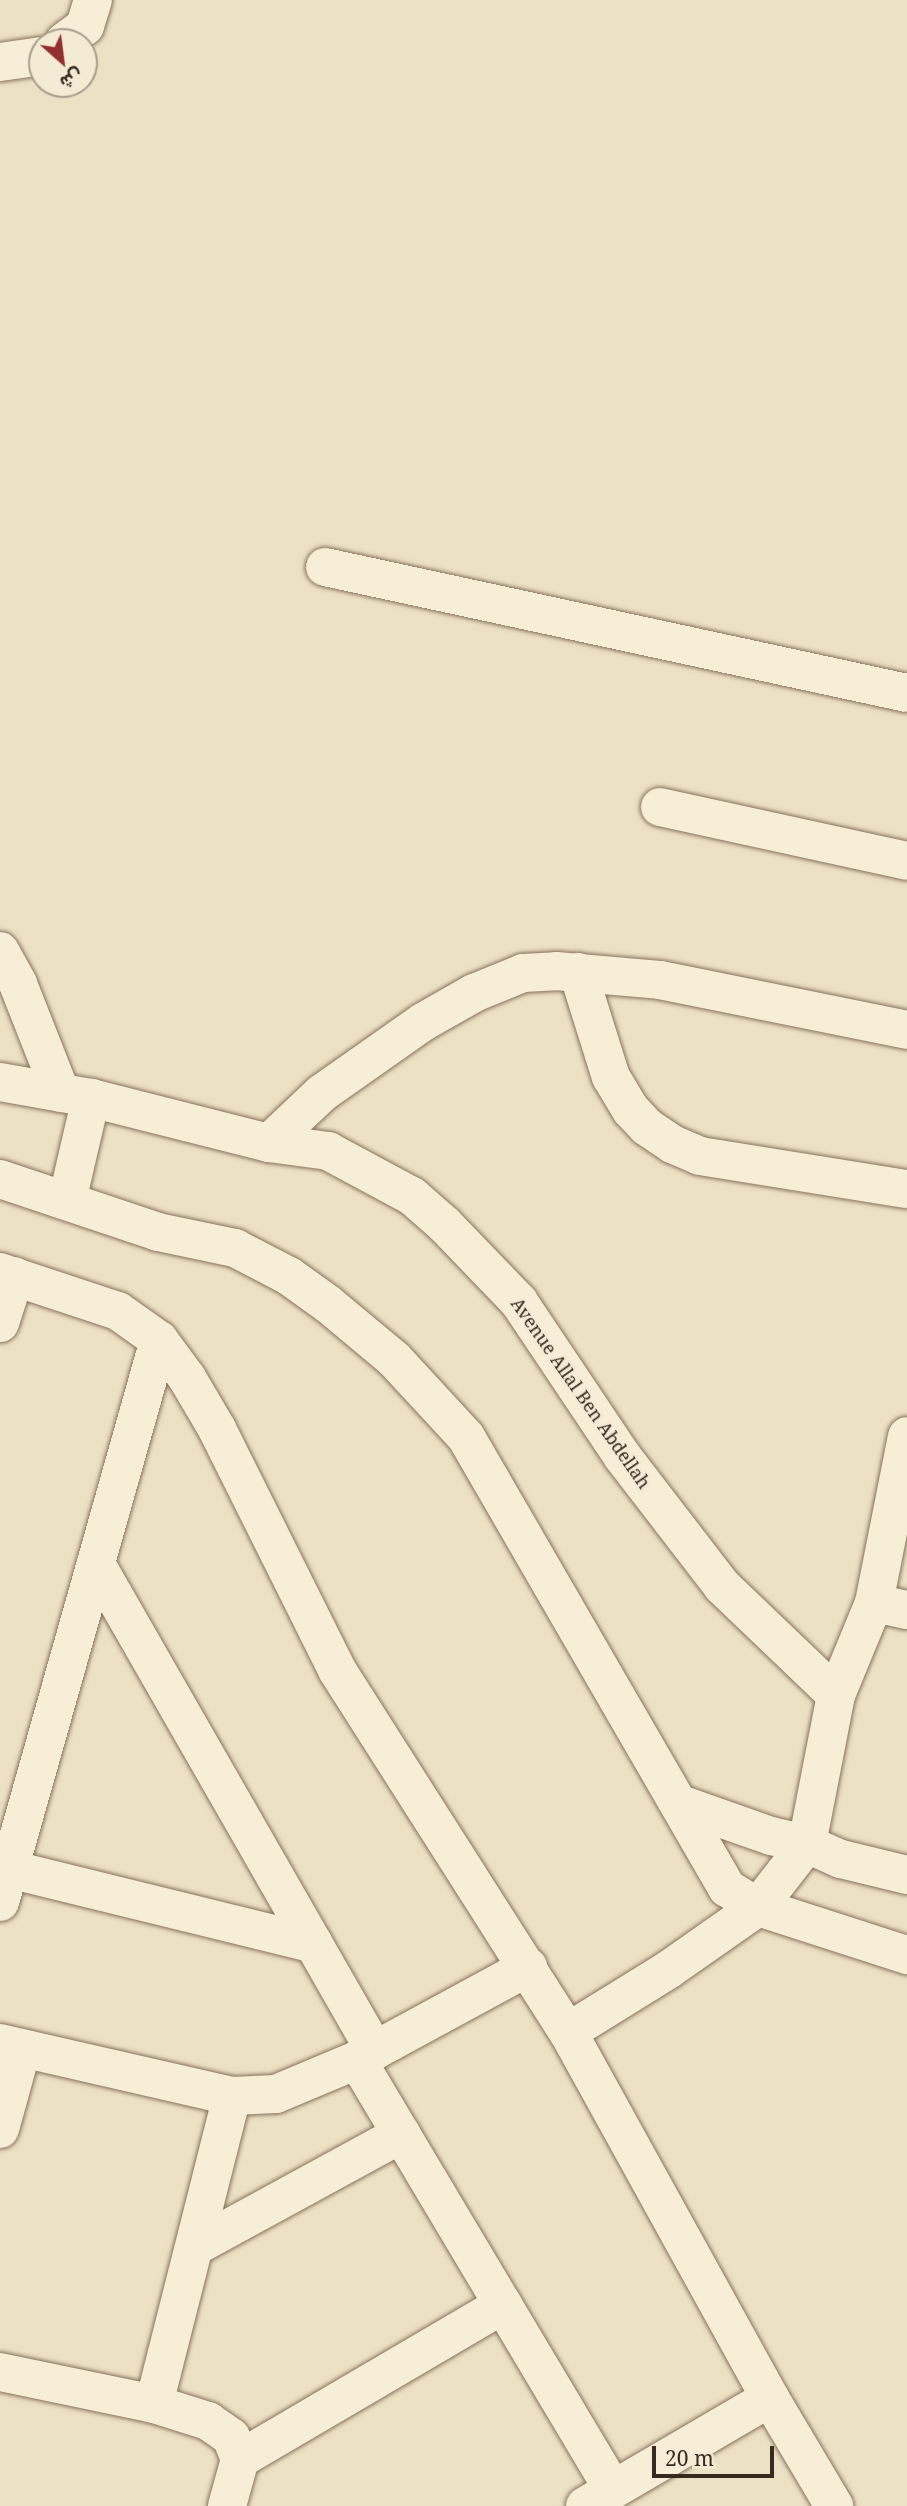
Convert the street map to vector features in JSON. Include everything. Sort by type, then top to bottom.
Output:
[{"type":"street","points":[[82,28],[93,0]]},
{"type":"street","points":[[0,62],[28,58]]},
{"type":"street","points":[[325,567],[907,693]]},
{"type":"street","points":[[660,807],[907,861]]},
{"type":"street","points":[[0,951],[76,1096],[67,1201]]},
{"type":"street","points":[[269,1143],[322,1093],[423,1022],[474,993],[523,973],[578,972],[698,986],[907,1030]]},
{"type":"street","points":[[578,972],[611,1077],[631,1110],[647,1128],[700,1156],[907,1189]]},
{"type":"street","name":"Avenue Allal Ben Abdellah","points":[[0,1082],[76,1096],[269,1143],[328,1151],[412,1196],[445,1225],[519,1302],[622,1456],[722,1586],[836,1695]]},
{"type":"street","points":[[0,1179],[158,1232],[235,1248],[289,1276],[394,1359],[466,1437],[727,1888],[758,1907],[907,1955]]},
{"type":"street","points":[[0,1323],[7,1274],[118,1311],[159,1340],[187,1378],[217,1429],[338,1670],[568,2032],[770,2398],[834,2506]]},
{"type":"street","points":[[159,1340],[5,1885],[314,1944]]},
{"type":"street","points":[[568,2032],[668,1970],[758,1907],[807,1843],[836,1695],[890,1606],[907,1436]]},
{"type":"street","points":[[96,1564],[314,1944],[401,2134],[503,2305],[599,2498],[770,2398]]},
{"type":"street","points":[[680,1804],[771,1836],[807,1843],[841,1859],[907,1875]]},
{"type":"street","points":[[0,2129],[11,2046],[232,2096],[276,2094],[366,2056],[528,1967]]},
{"type":"street","points":[[154,2404],[232,2096]]},
{"type":"street","points":[[196,2246],[401,2134]]},
{"type":"street","points":[[240,2459],[503,2305]]},
{"type":"street","points":[[0,2372],[154,2404],[208,2421],[230,2437],[240,2459],[227,2506]]}]
